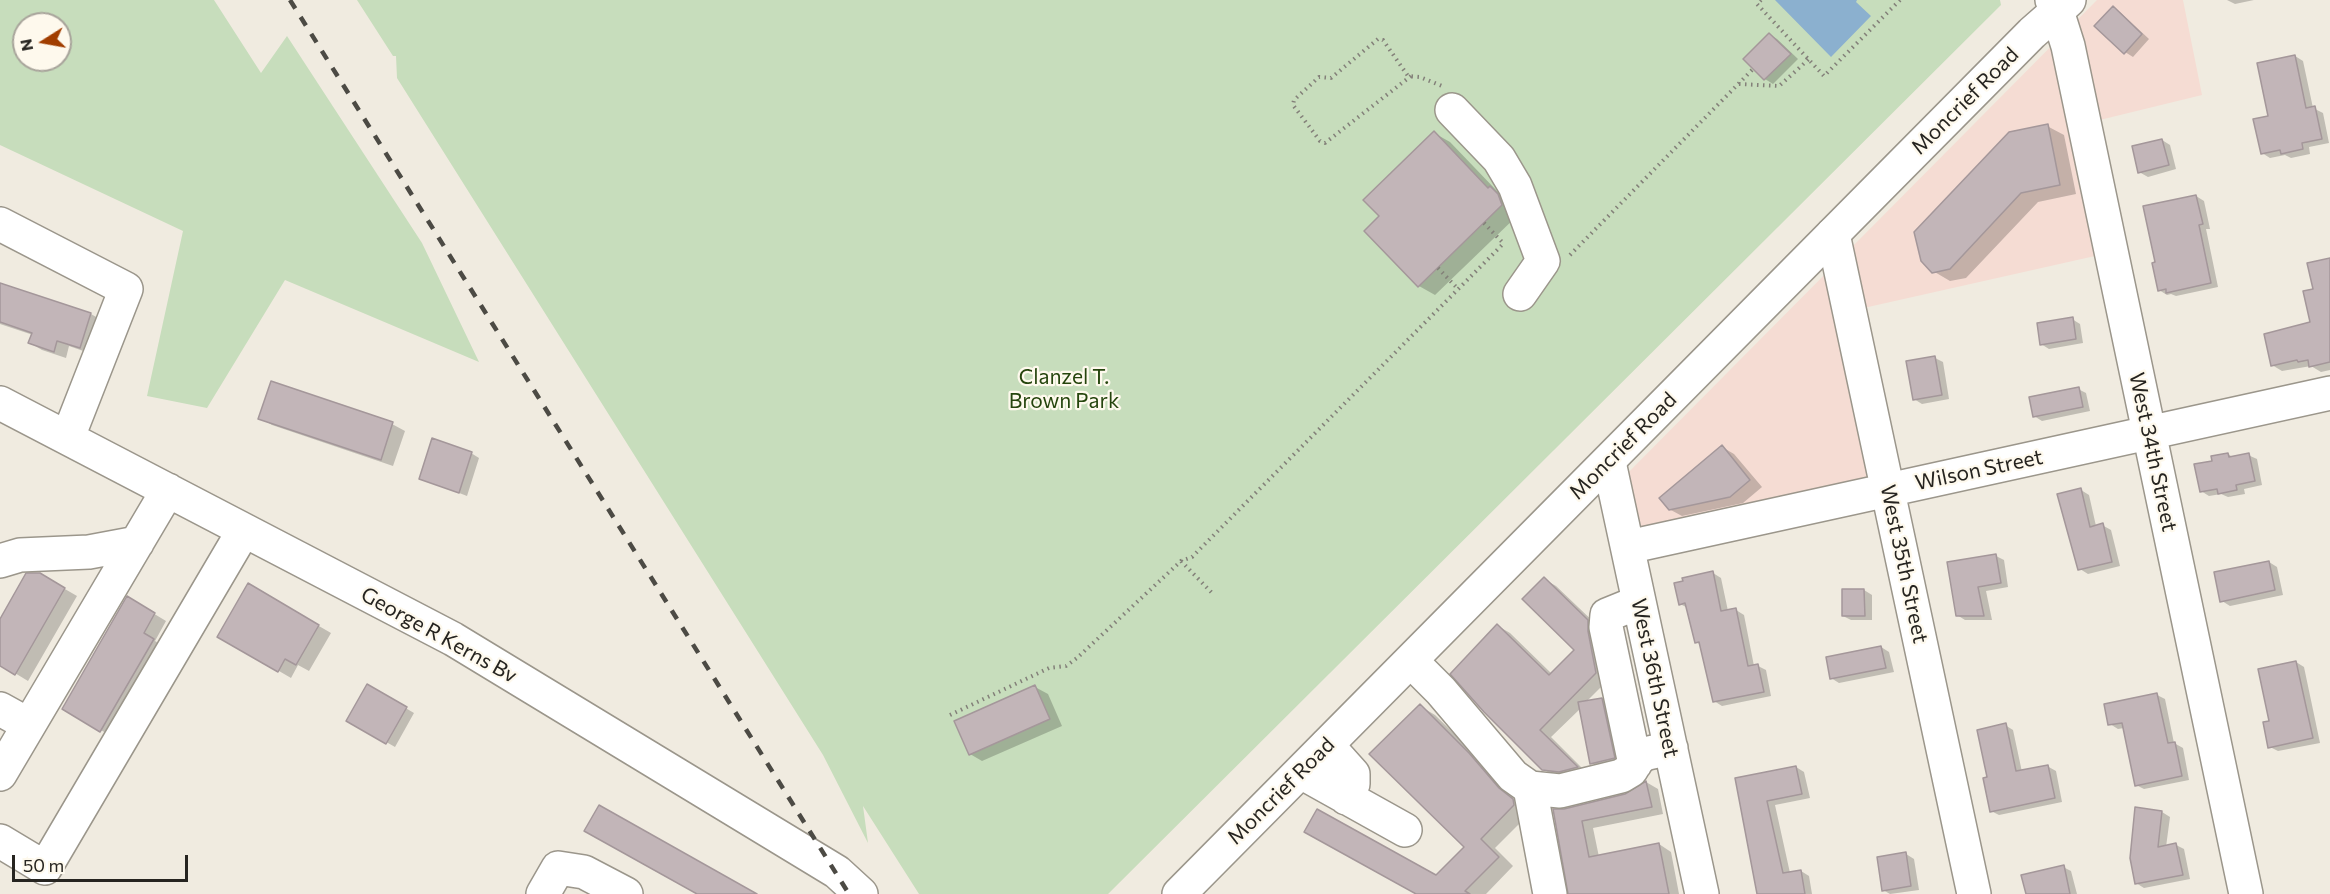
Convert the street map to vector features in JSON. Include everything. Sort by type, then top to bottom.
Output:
[{"type":"street","name":"Moncrief Road","points":[[1179,894],[1609,462],[2059,4]]},
{"type":"street","name":"West 34th Street","points":[[2059,4],[2246,894]]},
{"type":"street","points":[[1454,111],[1499,159],[1515,186],[1543,261],[1520,294]]},
{"type":"street","points":[[0,224],[126,289],[68,437]]},
{"type":"street","name":"West 35th Street","points":[[1833,234],[1974,894]]},
{"type":"street","name":"Wilson Street","points":[[1628,547],[2330,393]]},
{"type":"street","name":"George R Kerns Bv","points":[[0,402],[453,639],[837,873],[861,894]]},
{"type":"street","name":"West 36th Street","points":[[1609,462],[1702,894]]},
{"type":"street","points":[[0,774],[168,490]]},
{"type":"street","points":[[0,841],[45,868],[244,530]]},
{"type":"street","points":[[0,561],[20,555],[89,552],[137,543]]},
{"type":"street","points":[[1635,764],[1606,627],[1607,615],[1639,602]]},
{"type":"street","points":[[1411,661],[1441,691],[1513,776],[1530,788],[1560,791],[1621,776],[1631,770],[1644,754],[1671,748]]},
{"type":"street","points":[[0,709],[29,725]]},
{"type":"street","points":[[1327,745],[1353,774],[1353,784],[1346,798]]},
{"type":"street","points":[[1301,772],[1405,830]]},
{"type":"street","points":[[1530,788],[1550,894]]},
{"type":"street","points":[[543,894],[558,868],[584,872],[626,894]]},
{"type":"path","points":[[1761,0],[1757,4],[1824,76],[1900,0]]},
{"type":"path","points":[[1411,76],[1325,143],[1320,141],[1293,105],[1294,100],[1319,78],[1331,78],[1378,39],[1383,40],[1408,76],[1411,76],[1436,83],[1449,90],[1457,101],[1454,111]]},
{"type":"path","points":[[1738,84],[1779,86],[1809,59]]},
{"type":"path","points":[[1543,261],[1568,257],[1753,69]]},
{"type":"path","points":[[950,715],[1049,668],[1066,666],[1181,561],[1192,557],[1504,243]]},
{"type":"path","points":[[1438,268],[1458,289]]},
{"type":"path","points":[[1181,561],[1213,594]]},
{"type":"shaded area","points":[[2097,0],[2183,0],[2202,95],[2067,128],[2095,256],[1837,314],[1872,482],[1612,542],[1603,498]]},
{"type":"green space","points":[[0,0],[214,0],[261,73],[287,36],[422,243],[479,362],[285,280],[207,408],[147,396],[183,231],[0,145]]},
{"type":"green space","name":"Clanzel T. Brown Park","points":[[357,0],[2000,0],[2001,5],[1108,894],[919,894],[863,806],[868,843],[823,755],[397,78],[396,56],[393,56]]},
{"type":"water","points":[[1775,0],[1857,0],[1856,2],[1871,16],[1831,57]]},
{"type":"building","points":[[2113,6],[2142,34],[2124,54],[2094,26]]},
{"type":"building","points":[[1769,33],[1791,54],[1764,80],[1743,59]]},
{"type":"building","points":[[2295,55],[2306,108],[2315,106],[2322,139],[2302,143],[2303,149],[2281,154],[2280,150],[2261,154],[2253,119],[2268,116],[2257,63]]},
{"type":"building","points":[[2048,124],[2060,185],[2021,193],[1950,269],[1932,273],[1921,261],[1914,232],[2009,132]]},
{"type":"building","points":[[1434,131],[1488,188],[1490,186],[1498,194],[1502,205],[1418,287],[1364,231],[1379,216],[1363,200]]},
{"type":"building","points":[[2162,139],[2169,165],[2138,173],[2132,146]]},
{"type":"building","points":[[2196,195],[2203,224],[2199,225],[2211,283],[2166,293],[2166,289],[2158,291],[2152,263],[2155,262],[2143,206]]},
{"type":"building","points":[[2330,258],[2330,362],[2309,367],[2308,360],[2298,362],[2297,360],[2271,366],[2264,334],[2310,322],[2303,291],[2313,289],[2307,263]]},
{"type":"building","points":[[0,283],[91,313],[80,348],[57,341],[54,352],[28,343],[32,333],[0,322]]},
{"type":"building","points":[[2073,317],[2076,339],[2040,345],[2037,323]]},
{"type":"building","points":[[1935,356],[1942,395],[1913,400],[1906,361]]},
{"type":"building","points":[[271,381],[393,422],[381,460],[258,419]]},
{"type":"building","points":[[2079,387],[2083,407],[2033,417],[2029,397]]},
{"type":"building","points":[[432,438],[472,452],[459,493],[419,479]]},
{"type":"building","points":[[1722,445],[1750,480],[1730,497],[1669,510],[1659,498]]},
{"type":"building","points":[[2228,453],[2229,457],[2249,453],[2255,481],[2236,485],[2237,490],[2218,494],[2217,489],[2200,492],[2194,464],[2212,461],[2211,456]]},
{"type":"building","points":[[2081,488],[2090,527],[2103,523],[2112,562],[2078,570],[2057,494]]},
{"type":"building","points":[[1996,554],[2001,583],[1978,587],[1984,616],[1956,616],[1947,562]]},
{"type":"building","points":[[2269,561],[2275,590],[2220,602],[2214,572]]},
{"type":"building","points":[[1713,571],[1721,611],[1736,608],[1748,666],[1758,664],[1764,692],[1713,702],[1699,642],[1695,643],[1685,603],[1679,605],[1674,583],[1683,581],[1682,578]]},
{"type":"building","points":[[26,573],[40,573],[65,588],[15,675],[0,666],[0,619]]},
{"type":"building","points":[[1544,577],[1588,620],[1596,673],[1540,730],[1578,767],[1559,772],[1542,770],[1450,674],[1497,624],[1549,675],[1574,650],[1522,599]]},
{"type":"building","points":[[248,583],[319,625],[296,665],[285,659],[278,672],[217,637]]},
{"type":"building","points":[[1842,589],[1864,589],[1865,616],[1842,616]]},
{"type":"building","points":[[127,596],[155,613],[144,633],[154,639],[100,732],[62,709]]},
{"type":"building","points":[[1881,646],[1886,668],[1830,679],[1826,657]]},
{"type":"building","points":[[2296,661],[2313,738],[2268,748],[2263,722],[2269,721],[2258,669]]},
{"type":"building","points":[[367,684],[407,707],[386,744],[346,721]]},
{"type":"building","points":[[1035,685],[1050,719],[969,755],[954,721]]},
{"type":"building","points":[[2157,693],[2168,743],[2175,742],[2182,776],[2135,786],[2122,723],[2108,725],[2104,704]]},
{"type":"building","points":[[1602,698],[1615,758],[1590,764],[1578,702]]},
{"type":"building","points":[[1420,704],[1469,753],[1499,788],[1513,799],[1514,805],[1481,839],[1499,857],[1465,891],[1470,894],[1416,894],[1304,832],[1317,809],[1436,875],[1464,847],[1369,754]]},
{"type":"building","points":[[2006,723],[2016,771],[2048,765],[2055,798],[1990,812],[1983,778],[1987,777],[1977,730]]},
{"type":"building","points":[[1796,766],[1802,794],[1767,801],[1783,873],[1801,870],[1805,894],[1757,894],[1735,778]]},
{"type":"building","points":[[1646,781],[1652,807],[1582,821],[1589,857],[1659,843],[1669,894],[1568,894],[1553,809],[1564,809],[1625,794]]},
{"type":"building","points":[[599,805],[757,894],[697,894],[584,831]]},
{"type":"building","points":[[2135,807],[2162,811],[2158,847],[2176,843],[2183,875],[2135,884],[2130,858]]},
{"type":"building","points":[[1906,852],[1911,886],[1882,891],[1877,857]]},
{"type":"building","points":[[2064,865],[2070,894],[2026,894],[2021,875]]},
{"type":"railway","points":[[290,0],[849,894]]}]
